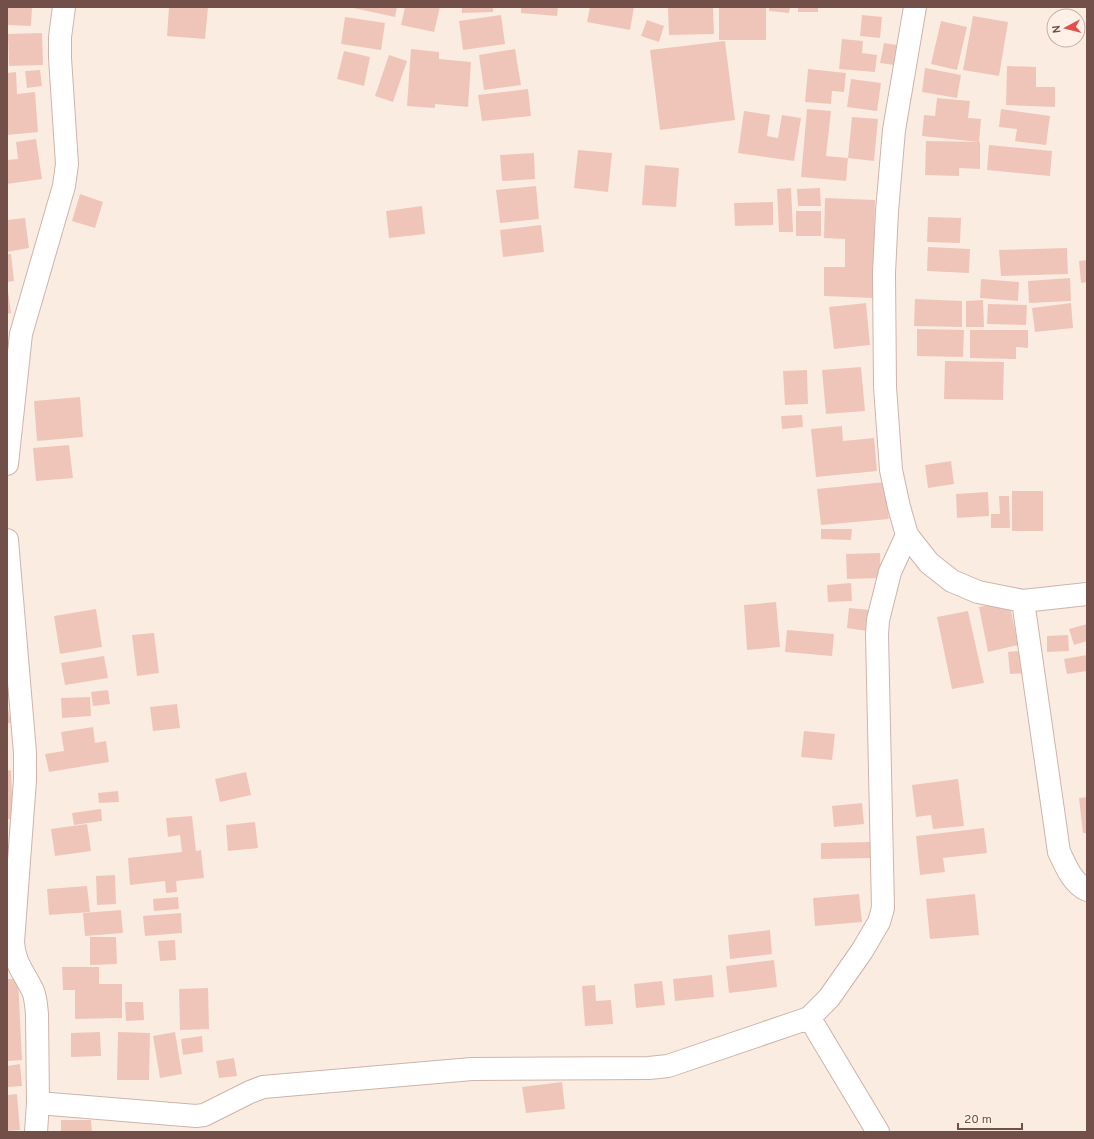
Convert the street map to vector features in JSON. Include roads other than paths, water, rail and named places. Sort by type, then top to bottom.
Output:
[{"type":"street","points":[[7,464],[21,334],[64,186],[67,164],[60,58],[60,37],[64,7]]},
{"type":"street","points":[[915,7],[894,130],[887,211],[884,273],[885,387],[891,470],[907,535],[929,563],[952,581],[978,592],[1023,601],[1087,594]]},
{"type":"street","points":[[38,1103],[196,1116],[204,1115],[263,1087],[472,1069],[649,1068],[668,1066],[809,1018],[834,991],[862,951],[879,922],[883,908],[876,635],[878,620],[890,572],[907,535]]},
{"type":"street","points":[[7,540],[25,753],[25,780],[13,942],[14,953],[18,964],[33,989],[36,1000],[38,1103],[36,1132]]},
{"type":"street","points":[[1023,601],[1059,852],[1069,873],[1080,886],[1087,890]]},
{"type":"street","points":[[809,1018],[878,1132]]}]
